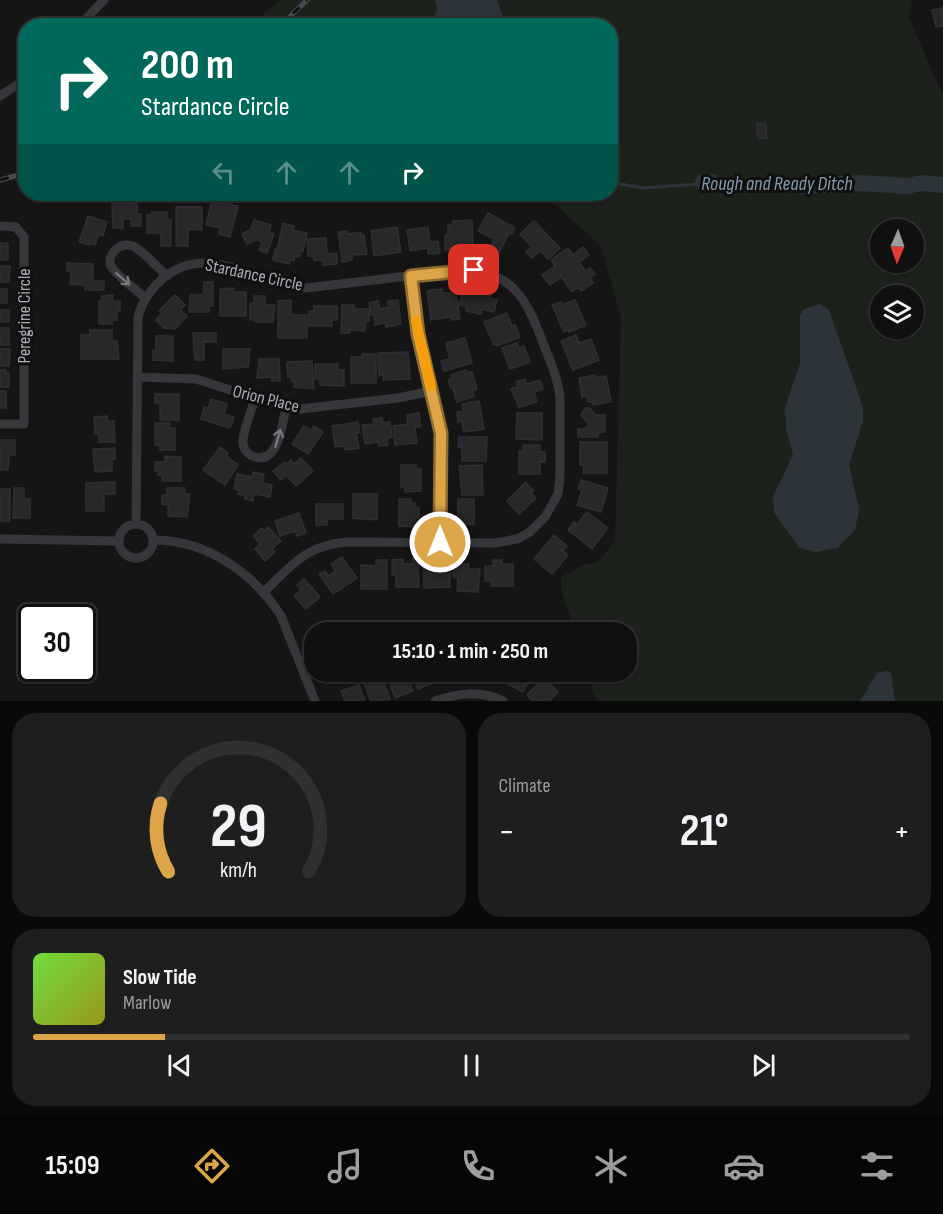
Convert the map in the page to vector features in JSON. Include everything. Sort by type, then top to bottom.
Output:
[{"type":"street","points":[[87,18],[104,0]]},
{"type":"street","points":[[0,96],[18,84]]},
{"type":"street","name":"Peregrine Circle","points":[[0,226],[16,227],[24,237],[24,424],[0,424]]},
{"type":"street","points":[[146,298],[111,267],[110,259],[116,249],[124,245],[134,246],[167,276]]},
{"type":"street","name":"Stardance Circle","points":[[136,524],[137,329],[140,312],[146,298],[167,276],[184,267],[203,263],[225,266],[301,288],[474,270],[493,274],[512,286],[523,298],[531,312],[558,382],[560,396],[560,486],[555,501],[545,517],[530,532],[512,540],[491,543],[348,542],[326,544],[304,554],[264,592]]},
{"type":"street","points":[[411,276],[418,334],[441,433],[440,542]]},
{"type":"street","name":"Orion Place","points":[[136,377],[192,378],[286,408],[323,408],[399,398],[432,391]]},
{"type":"street","points":[[255,398],[243,442],[246,451],[255,457],[265,457],[274,449],[286,408]]},
{"type":"street","points":[[136,524],[147,529],[153,540],[147,554],[139,558],[125,554],[119,541],[123,531],[136,524]]},
{"type":"street","points":[[0,539],[119,541]]},
{"type":"street","points":[[153,540],[189,545],[221,558],[264,592],[288,629],[315,701]]},
{"type":"street","points":[[435,701],[459,694],[475,693],[503,701]]},
{"type":"shaded area","points":[[280,0],[912,0],[909,18],[943,96],[943,701],[596,701],[590,682],[637,682],[637,622],[572,622],[562,592],[561,577],[586,564],[597,563],[615,541],[621,318],[601,246],[551,201],[618,201],[618,18],[259,18]]},
{"type":"shaded area","points":[[435,0],[497,0],[503,18],[432,18],[437,10]]},
{"type":"shaded area","points":[[714,174],[720,178],[721,186],[713,186],[703,191],[698,189],[695,181],[698,175]]},
{"type":"shaded area","points":[[820,304],[829,310],[863,407],[863,421],[849,465],[859,509],[855,530],[837,548],[816,552],[799,548],[774,512],[773,496],[793,455],[786,429],[785,407],[800,364],[800,315],[804,309]]},
{"type":"shaded area","points":[[887,671],[891,673],[895,701],[860,701],[877,673]]},
{"type":"building","points":[[943,8],[943,26],[936,27],[932,10]]},
{"type":"building","points":[[765,123],[767,138],[758,139],[757,124]]},
{"type":"building","points":[[212,201],[238,206],[230,237],[219,234],[220,228],[206,225]]},
{"type":"building","points":[[112,202],[137,204],[137,214],[141,214],[141,226],[131,226],[131,219],[123,219],[123,228],[113,228]]},
{"type":"building","points":[[176,207],[202,207],[202,230],[188,229],[188,246],[176,246]]},
{"type":"building","points":[[152,212],[167,212],[167,220],[171,220],[171,246],[161,246],[161,233],[147,233],[147,215],[152,215]]},
{"type":"building","points":[[488,213],[515,228],[512,234],[509,233],[499,253],[490,248],[494,239],[478,231]]},
{"type":"building","points":[[88,216],[107,222],[103,236],[99,234],[95,245],[79,242]]},
{"type":"building","points":[[254,220],[271,225],[269,232],[274,234],[267,253],[259,250],[262,242],[256,240],[247,244],[242,234],[251,229]]},
{"type":"building","points":[[472,220],[473,250],[445,250],[448,225],[453,224],[453,221]]},
{"type":"building","points":[[534,221],[560,248],[548,259],[540,251],[532,258],[526,252],[532,247],[520,234]]},
{"type":"building","points":[[283,223],[294,226],[293,230],[307,233],[303,251],[301,250],[299,257],[295,256],[294,261],[290,260],[289,264],[273,260]]},
{"type":"building","points":[[397,227],[401,252],[374,256],[371,231]]},
{"type":"building","points":[[428,227],[430,242],[438,241],[440,253],[428,254],[428,248],[410,251],[407,230]]},
{"type":"building","points":[[347,231],[348,234],[361,232],[361,236],[364,235],[367,254],[352,255],[352,260],[342,262],[338,232]]},
{"type":"building","points":[[326,238],[327,254],[337,253],[337,264],[323,265],[323,260],[314,261],[313,256],[308,256],[307,239]]},
{"type":"building","points":[[0,243],[8,243],[8,260],[0,260]]},
{"type":"building","points":[[583,247],[589,255],[579,262],[585,271],[590,268],[595,274],[590,278],[593,283],[581,291],[579,287],[572,292],[561,277],[550,285],[542,275],[555,266],[551,260],[568,248],[573,255]]},
{"type":"building","points":[[67,263],[93,264],[93,281],[104,281],[104,290],[85,290],[85,285],[70,284],[71,271],[67,271]]},
{"type":"building","points":[[0,266],[10,266],[9,282],[0,282]]},
{"type":"building","points":[[204,282],[213,282],[213,306],[209,306],[209,312],[189,312],[190,295],[203,295]]},
{"type":"building","points":[[465,285],[491,291],[489,298],[497,300],[494,312],[482,309],[481,314],[466,311],[467,307],[459,305]]},
{"type":"building","points":[[233,288],[233,292],[246,292],[246,316],[220,316],[220,289]]},
{"type":"building","points":[[0,289],[7,289],[7,303],[0,303]]},
{"type":"building","points":[[442,289],[442,293],[456,293],[460,319],[452,320],[451,317],[431,320],[427,291]]},
{"type":"building","points":[[113,295],[113,301],[120,301],[117,320],[112,320],[112,324],[99,324],[99,301],[102,301],[102,296]]},
{"type":"building","points":[[175,295],[185,305],[180,310],[187,316],[175,329],[164,328],[156,320],[162,313],[159,311]]},
{"type":"building","points":[[254,296],[265,296],[265,305],[275,305],[273,322],[250,320],[250,303],[254,303]]},
{"type":"building","points":[[291,300],[291,315],[307,315],[307,338],[278,338],[278,301]]},
{"type":"building","points":[[398,300],[401,324],[386,327],[385,323],[375,325],[369,303],[378,301],[380,309],[389,307],[388,301]]},
{"type":"building","points":[[575,300],[586,325],[564,332],[552,305],[561,302],[562,305]]},
{"type":"building","points":[[342,305],[354,305],[354,309],[369,309],[369,321],[366,321],[365,331],[350,330],[350,333],[341,333]]},
{"type":"building","points":[[314,306],[337,306],[337,320],[332,320],[332,326],[309,326],[309,311],[314,311]]},
{"type":"building","points":[[0,310],[9,310],[9,322],[0,322]]},
{"type":"building","points":[[507,313],[520,337],[497,346],[497,344],[494,345],[484,322]]},
{"type":"building","points":[[0,328],[9,328],[9,345],[0,345]]},
{"type":"building","points":[[90,330],[112,330],[112,341],[117,341],[119,359],[81,359],[81,335],[90,335]]},
{"type":"building","points":[[193,333],[216,333],[216,342],[204,342],[204,360],[195,360]]},
{"type":"building","points":[[576,335],[579,343],[591,339],[599,360],[573,370],[561,341]]},
{"type":"building","points":[[156,336],[173,336],[173,361],[153,360]]},
{"type":"building","points":[[465,338],[472,363],[444,371],[441,361],[450,359],[446,343]]},
{"type":"building","points":[[517,343],[519,348],[524,346],[530,362],[510,369],[502,348]]},
{"type":"building","points":[[0,349],[10,349],[9,366],[0,366]]},
{"type":"building","points":[[223,349],[250,349],[248,367],[223,369]]},
{"type":"building","points":[[408,352],[410,379],[383,380],[383,375],[379,376],[378,353]]},
{"type":"building","points":[[362,354],[376,354],[376,383],[351,383],[351,357],[362,357]]},
{"type":"building","points":[[259,359],[279,359],[280,381],[272,381],[272,377],[257,378]]},
{"type":"building","points":[[312,361],[314,389],[294,387],[294,381],[288,377],[287,362]]},
{"type":"building","points":[[315,364],[338,364],[338,370],[344,370],[344,386],[320,385],[320,379],[315,379]]},
{"type":"building","points":[[0,370],[6,370],[6,373],[9,373],[9,387],[0,387]]},
{"type":"building","points":[[466,370],[467,373],[472,372],[477,389],[472,391],[474,396],[457,402],[448,380],[452,379],[451,375]]},
{"type":"building","points":[[595,375],[596,378],[606,376],[611,402],[593,405],[592,402],[588,402],[587,396],[582,397],[579,378]]},
{"type":"building","points":[[525,379],[527,384],[540,380],[543,389],[534,392],[537,402],[519,407],[511,389],[518,387],[516,382]]},
{"type":"building","points":[[0,391],[6,391],[6,408],[0,408]]},
{"type":"building","points":[[155,394],[179,394],[179,420],[160,420],[160,403],[155,403]]},
{"type":"building","points":[[211,399],[227,404],[224,414],[234,417],[230,428],[201,419],[204,407],[208,408]]},
{"type":"building","points":[[479,401],[484,429],[464,432],[462,421],[458,422],[457,412],[463,411],[462,404]]},
{"type":"building","points":[[585,408],[590,408],[596,415],[605,415],[605,432],[599,432],[598,437],[578,437],[578,429],[589,426],[581,415]]},
{"type":"building","points":[[419,413],[421,427],[415,427],[417,443],[395,445],[393,426],[408,424],[407,415]]},
{"type":"building","points":[[517,413],[542,413],[542,440],[516,439]]},
{"type":"building","points":[[107,416],[108,422],[114,421],[115,442],[99,442],[99,434],[95,434],[94,417]]},
{"type":"building","points":[[382,418],[383,423],[390,422],[392,437],[387,438],[388,445],[379,446],[378,442],[365,444],[362,425],[374,424],[373,419]]},
{"type":"building","points":[[358,422],[360,433],[356,433],[359,448],[345,450],[344,446],[335,447],[332,426]]},
{"type":"building","points":[[155,423],[170,423],[169,428],[175,428],[175,450],[160,450],[160,445],[155,445]]},
{"type":"building","points":[[304,426],[311,430],[314,426],[323,432],[308,454],[292,444]]},
{"type":"building","points":[[459,437],[487,437],[486,461],[462,461],[462,447],[458,447]]},
{"type":"building","points":[[0,440],[15,440],[15,455],[9,455],[8,470],[0,470]]},
{"type":"building","points":[[580,442],[607,442],[607,473],[583,473],[584,465],[580,465]]},
{"type":"building","points":[[523,445],[540,445],[540,452],[545,452],[545,462],[540,462],[540,474],[519,474],[519,451],[523,451]]},
{"type":"building","points":[[220,447],[228,453],[226,456],[238,465],[225,485],[203,470]]},
{"type":"building","points":[[115,448],[112,471],[95,472],[93,449]]},
{"type":"building","points":[[165,456],[181,457],[181,481],[162,481],[162,475],[158,475],[158,471],[155,471],[155,462],[165,462]]},
{"type":"building","points":[[301,458],[313,471],[296,486],[286,475],[281,480],[273,471],[284,462],[286,464],[291,460],[294,464]]},
{"type":"building","points":[[401,465],[416,465],[416,469],[421,469],[421,491],[405,492],[405,487],[401,487]]},
{"type":"building","points":[[482,465],[483,495],[462,495],[459,466]]},
{"type":"building","points":[[253,472],[264,474],[262,483],[272,485],[270,497],[254,494],[253,501],[245,499],[245,496],[238,494],[239,490],[234,489],[237,474],[252,477]]},
{"type":"building","points":[[581,480],[608,488],[601,512],[577,505],[582,490],[578,489]]},
{"type":"building","points":[[115,482],[115,494],[104,494],[104,511],[86,511],[86,483]]},
{"type":"building","points":[[526,482],[536,498],[519,514],[507,501]]},
{"type":"building","points":[[14,488],[24,488],[24,499],[30,499],[30,518],[13,518]]},
{"type":"building","points":[[167,488],[185,488],[184,494],[190,494],[187,517],[168,516],[168,505],[162,504],[162,495],[167,495]]},
{"type":"building","points":[[0,489],[10,489],[10,521],[0,521]]},
{"type":"building","points":[[353,494],[377,494],[377,520],[353,518]]},
{"type":"building","points":[[399,499],[411,499],[411,503],[415,503],[415,508],[419,508],[419,527],[399,526]]},
{"type":"building","points":[[458,499],[474,499],[474,524],[455,524],[455,516],[458,516]]},
{"type":"building","points":[[316,504],[343,504],[343,519],[327,519],[327,525],[316,525]]},
{"type":"building","points":[[587,512],[608,528],[592,549],[568,530],[574,522],[577,525]]},
{"type":"building","points":[[299,513],[306,533],[297,536],[295,531],[280,536],[275,521]]},
{"type":"building","points":[[268,527],[281,541],[272,549],[275,552],[265,561],[255,549],[260,544],[253,536],[262,528],[264,531]]},
{"type":"building","points":[[554,535],[567,546],[563,551],[568,555],[552,574],[534,559]]},
{"type":"building","points":[[342,557],[357,578],[333,594],[319,574],[325,571],[328,576],[336,571],[331,564]]},
{"type":"building","points":[[413,558],[418,558],[419,587],[396,587],[396,575],[392,575],[392,560],[403,559],[403,564],[413,564]]},
{"type":"building","points":[[376,560],[387,560],[387,589],[361,589],[361,565],[376,566]]},
{"type":"building","points":[[493,560],[502,560],[502,564],[513,564],[513,586],[491,586],[491,581],[485,581],[485,566],[493,566]]},
{"type":"building","points":[[423,561],[450,561],[450,587],[424,588]]},
{"type":"building","points":[[454,564],[469,564],[468,569],[480,569],[478,592],[457,591],[458,578],[453,577]]},
{"type":"building","points":[[304,579],[320,597],[306,609],[294,596],[301,590],[297,585]]},
{"type":"building","points":[[384,682],[390,699],[371,701],[364,683]]},
{"type":"building","points":[[389,682],[410,682],[413,691],[395,698]]},
{"type":"building","points":[[416,682],[436,682],[418,689]]},
{"type":"building","points":[[507,682],[528,682],[523,692]]},
{"type":"building","points":[[540,682],[548,682],[558,692],[549,701],[533,701],[527,695]]},
{"type":"building","points":[[359,685],[365,701],[345,701],[341,691]]},
{"type":"waterway","name":"Rough and Ready Ditch","points":[[618,183],[643,188],[697,184]]},
{"type":"waterway","name":"Rough and Ready Ditch","points":[[719,183],[804,186]]},
{"type":"waterway","name":"Rough and Ready Ditch","points":[[804,186],[860,183],[907,186],[922,183],[943,185]]},
{"type":"railway","points":[[288,18],[307,0]]},
{"type":"railway","points":[[0,180],[18,175]]},
{"type":"slow traffic","points":[[416,321],[431,386]]},
{"type":"route","points":[[440,542],[441,433],[418,334],[411,276],[474,270]]}]
